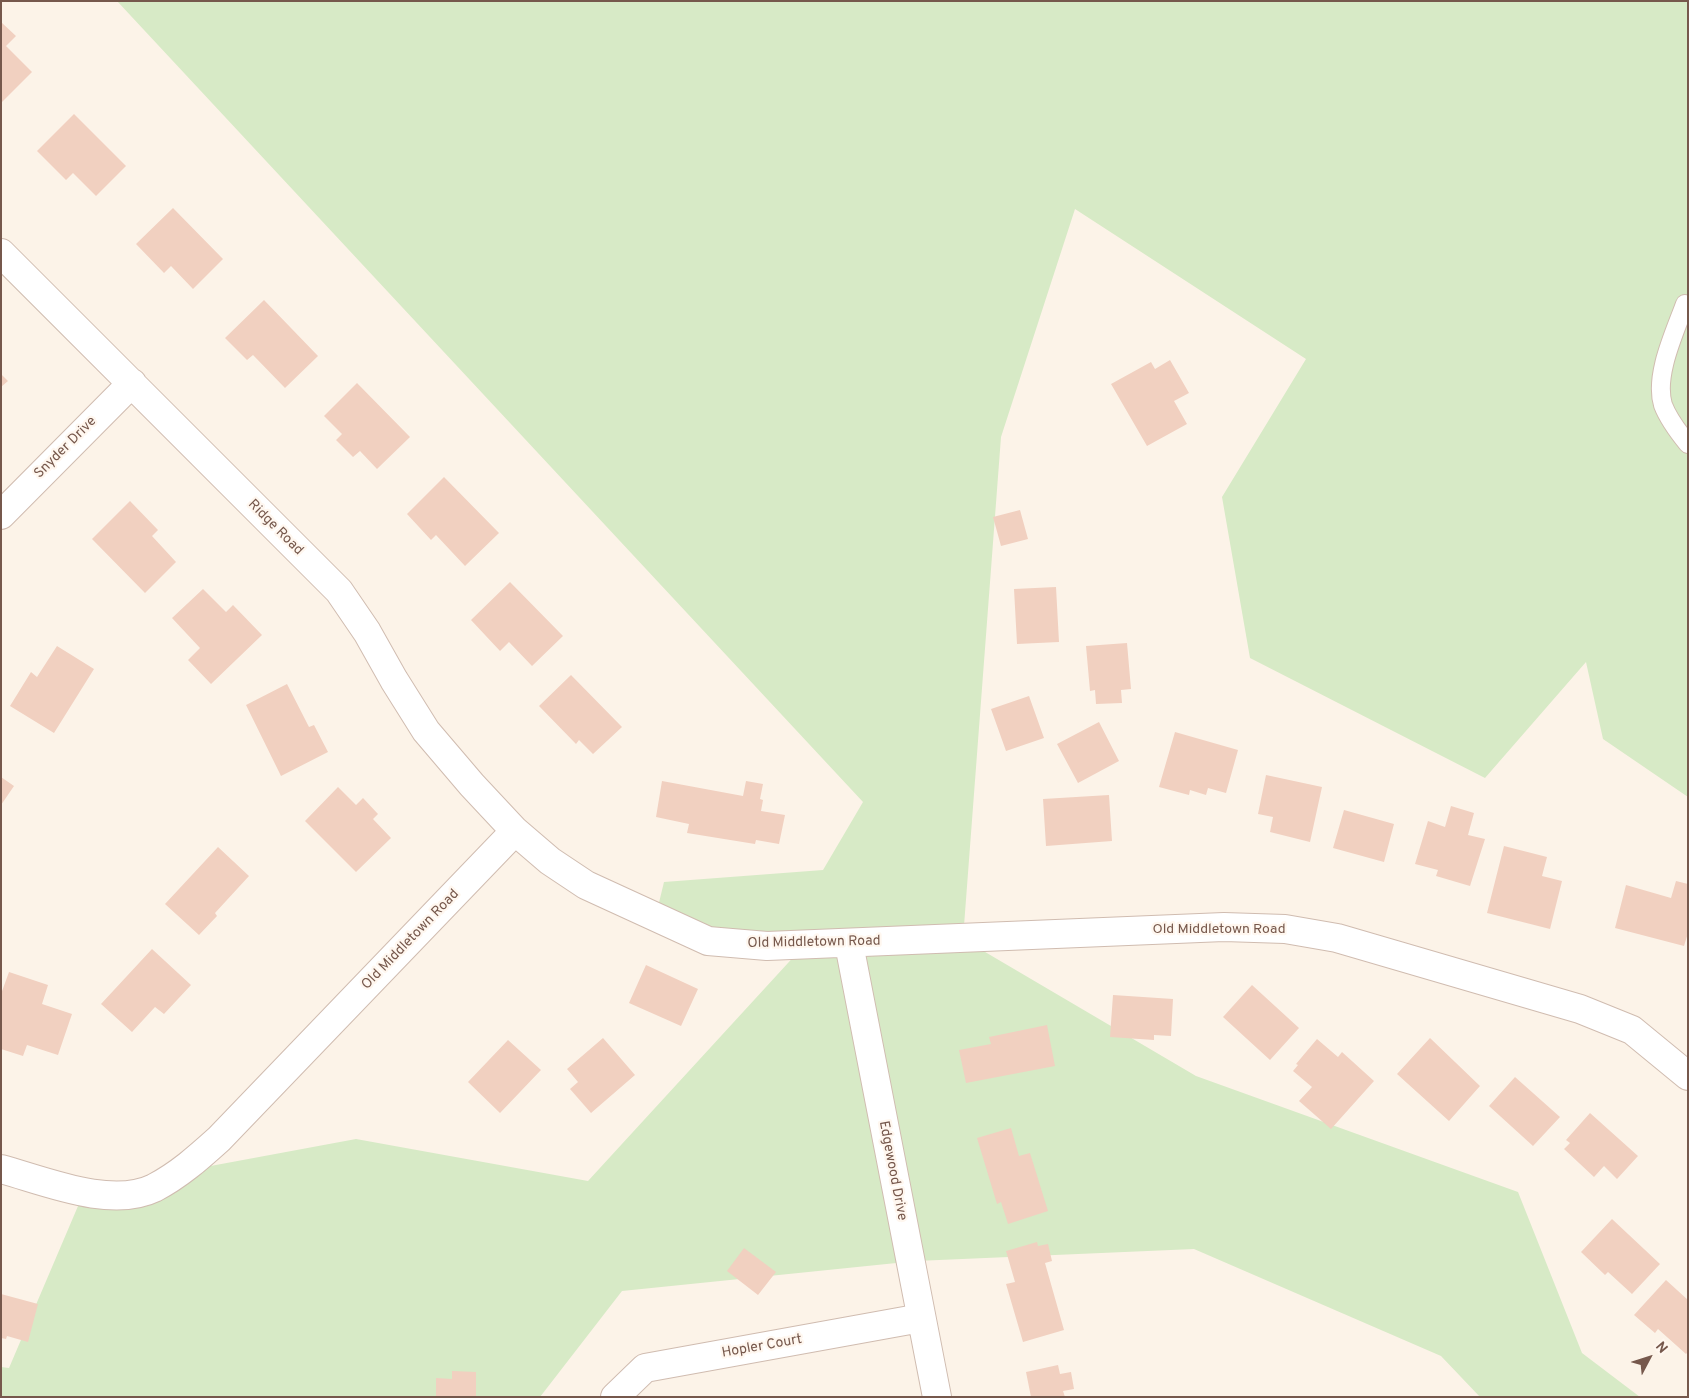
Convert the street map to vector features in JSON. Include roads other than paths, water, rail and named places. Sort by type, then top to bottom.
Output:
[{"type":"street","name":"Ridge Road","points":[[1,253],[339,591],[367,632],[394,680],[426,730],[472,785],[515,831]]},
{"type":"street","name":"Snyder Drive","points":[[1,515],[132,383]]},
{"type":"street","name":"Old Middletown Road","points":[[1,1169],[86,1193],[127,1196],[154,1188],[189,1166],[219,1139],[515,831],[550,861],[586,885],[708,941],[767,946],[849,944],[1128,930],[1224,927],[1285,929],[1337,938],[1580,1009],[1632,1030],[1688,1076]]},
{"type":"street","name":"Edgewood Drive","points":[[849,944],[937,1397]]},
{"type":"street","name":"Hopler Court","points":[[615,1397],[645,1368],[921,1318]]},
{"type":"lane","points":[[1685,304],[1666,357],[1662,379],[1663,404],[1688,444]]}]
